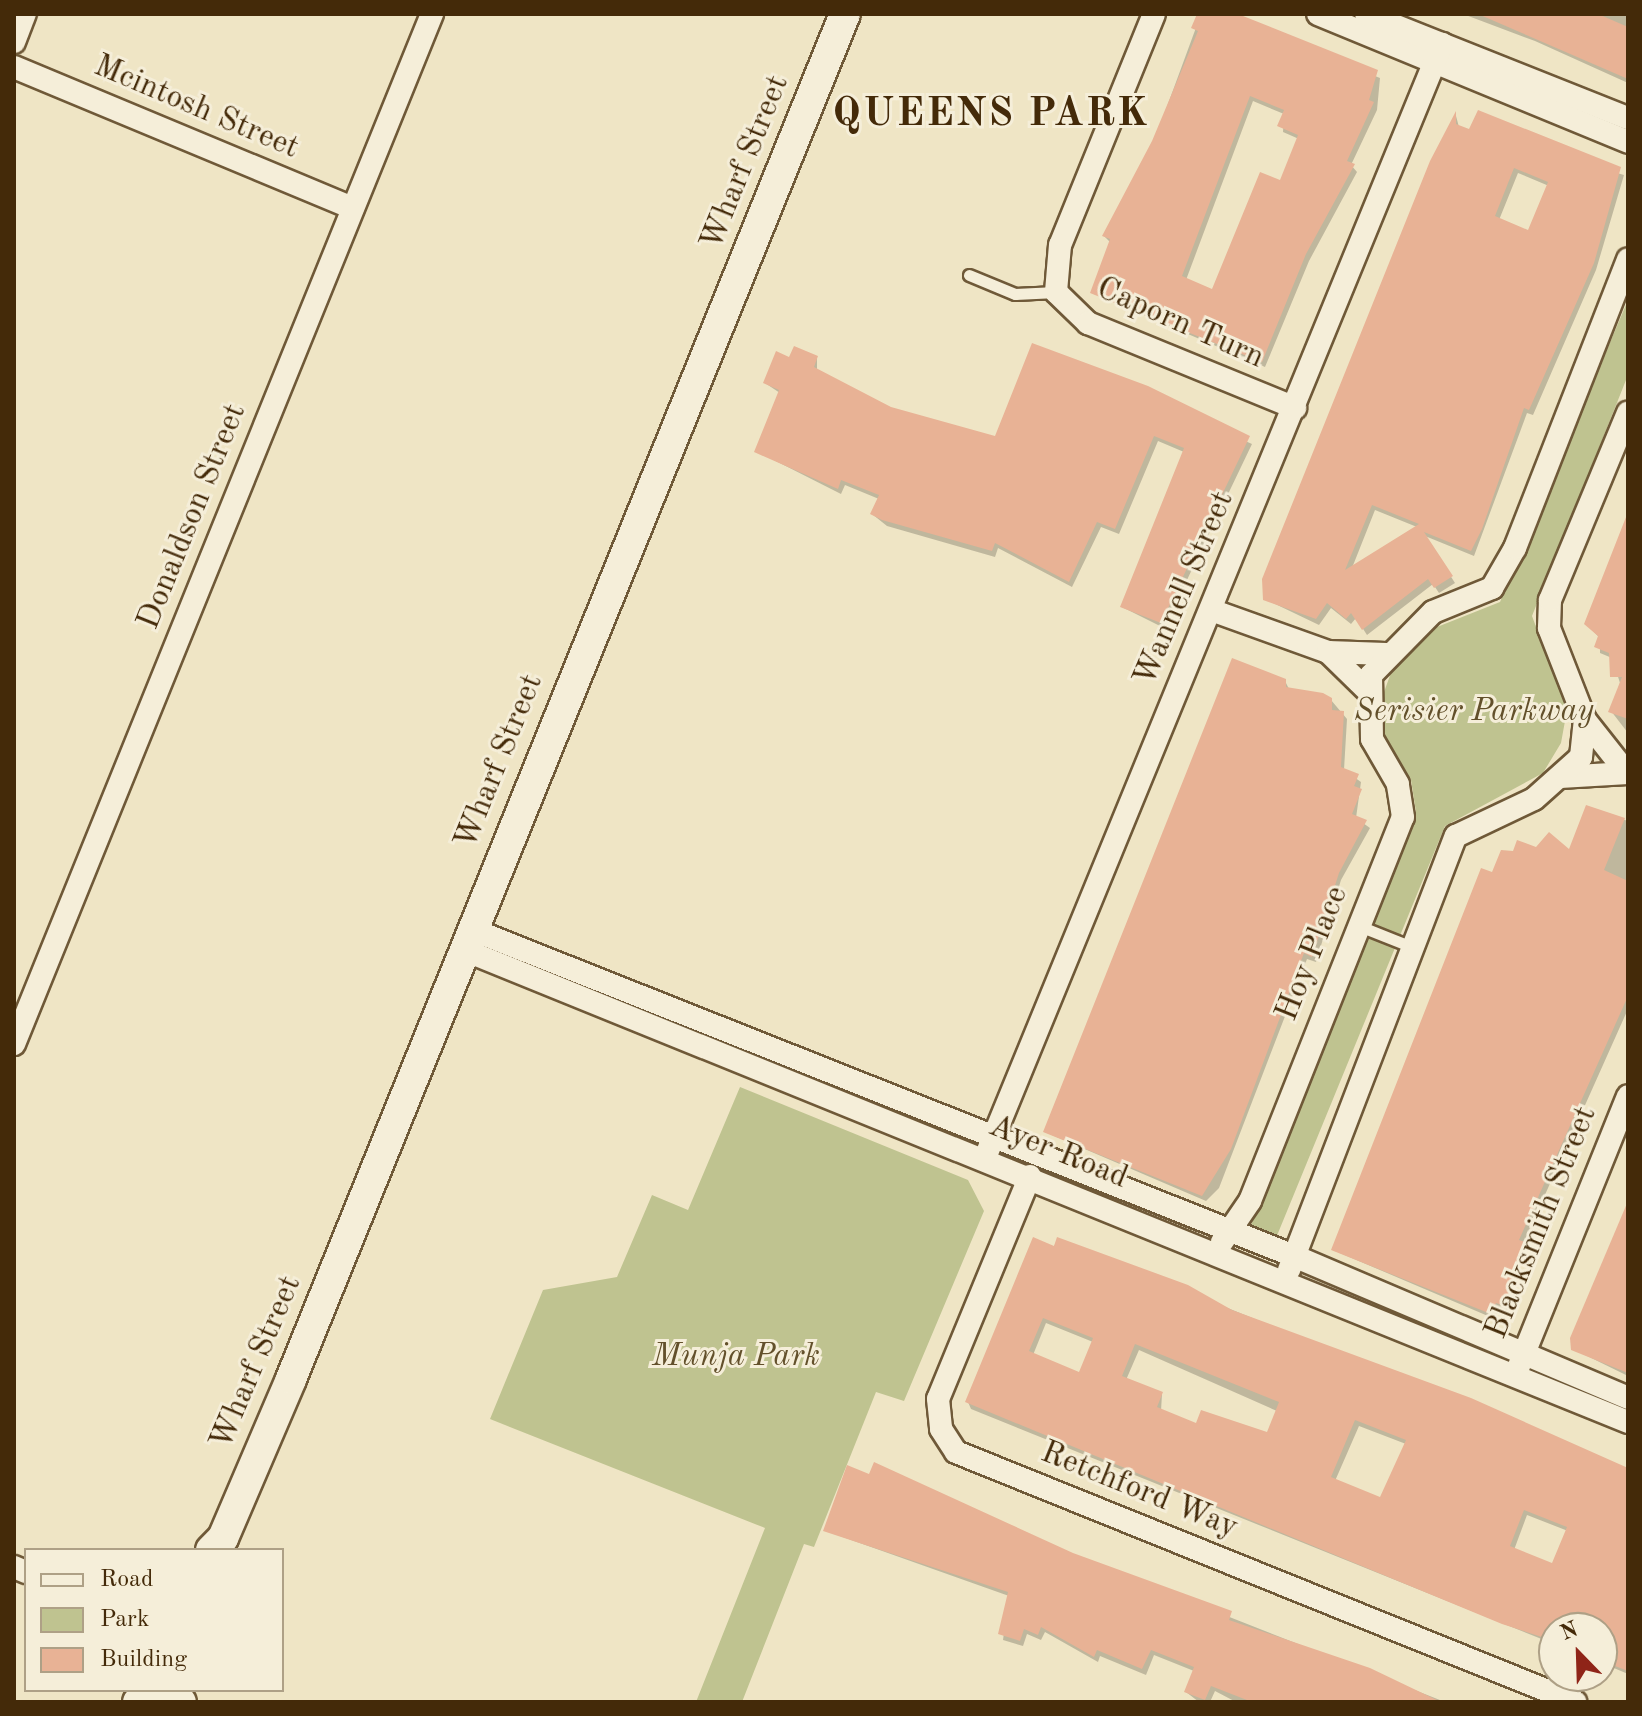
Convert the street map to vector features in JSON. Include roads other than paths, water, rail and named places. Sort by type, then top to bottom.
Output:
[{"type":"street","points":[[14,42],[25,14]]},
{"type":"street","name":"Donaldson Street","points":[[14,1044],[432,14]]},
{"type":"street","name":"Wharf Street","points":[[219,1546],[845,14]]},
{"type":"street","name":"Caporn Turn","points":[[1154,14],[1060,245],[1056,292],[1088,323],[1295,408]]},
{"type":"street","points":[[1318,14],[1628,118]]},
{"type":"street","points":[[1366,14],[1439,53],[1628,142]]},
{"type":"street","name":"Wannell Street","points":[[989,1149],[1439,53]]},
{"type":"street","name":"Mcintosh Street","points":[[14,67],[353,208]]},
{"type":"street","points":[[1211,610],[1328,652],[1369,683],[1386,654],[1433,612],[1492,588],[1515,548],[1628,259]]},
{"type":"street","points":[[1627,772],[1585,720],[1549,628],[1550,600],[1628,413]]},
{"type":"street","points":[[1328,652],[1386,654]]},
{"type":"street","name":"Hoy Place","points":[[1223,1240],[1250,1201],[1403,817],[1398,784],[1372,739],[1369,683]]},
{"type":"street","points":[[1287,1278],[1456,836],[1469,824],[1534,799],[1560,777],[1581,757],[1585,720]]},
{"type":"street","points":[[1560,777],[1627,772]]},
{"type":"street","name":"Ayer Road","points":[[466,939],[1223,1240],[1287,1278],[1520,1364],[1628,1398]]},
{"type":"street","name":"Blacksmith Street","points":[[1520,1364],[1628,1096]]},
{"type":"street","name":"Ayer Road","points":[[989,1149],[1030,1176],[1223,1240],[1294,1256],[1520,1364],[1628,1422]]},
{"type":"street","name":"Retchford Way","points":[[1030,1176],[938,1399],[941,1429],[956,1452],[1575,1702]]},
{"type":"street","points":[[146,1696],[181,1702]]},
{"type":"lane","points":[[969,275],[1015,294],[1056,292]]},
{"type":"lane","points":[[1358,926],[1412,947]]},
{"type":"district","name":"QUEENS PARK","points":[[991,115]]},
{"type":"park label","name":"Serisier Parkway","points":[[1474,712]]},
{"type":"park label","name":"Munja Park","points":[[736,1357]]}]
